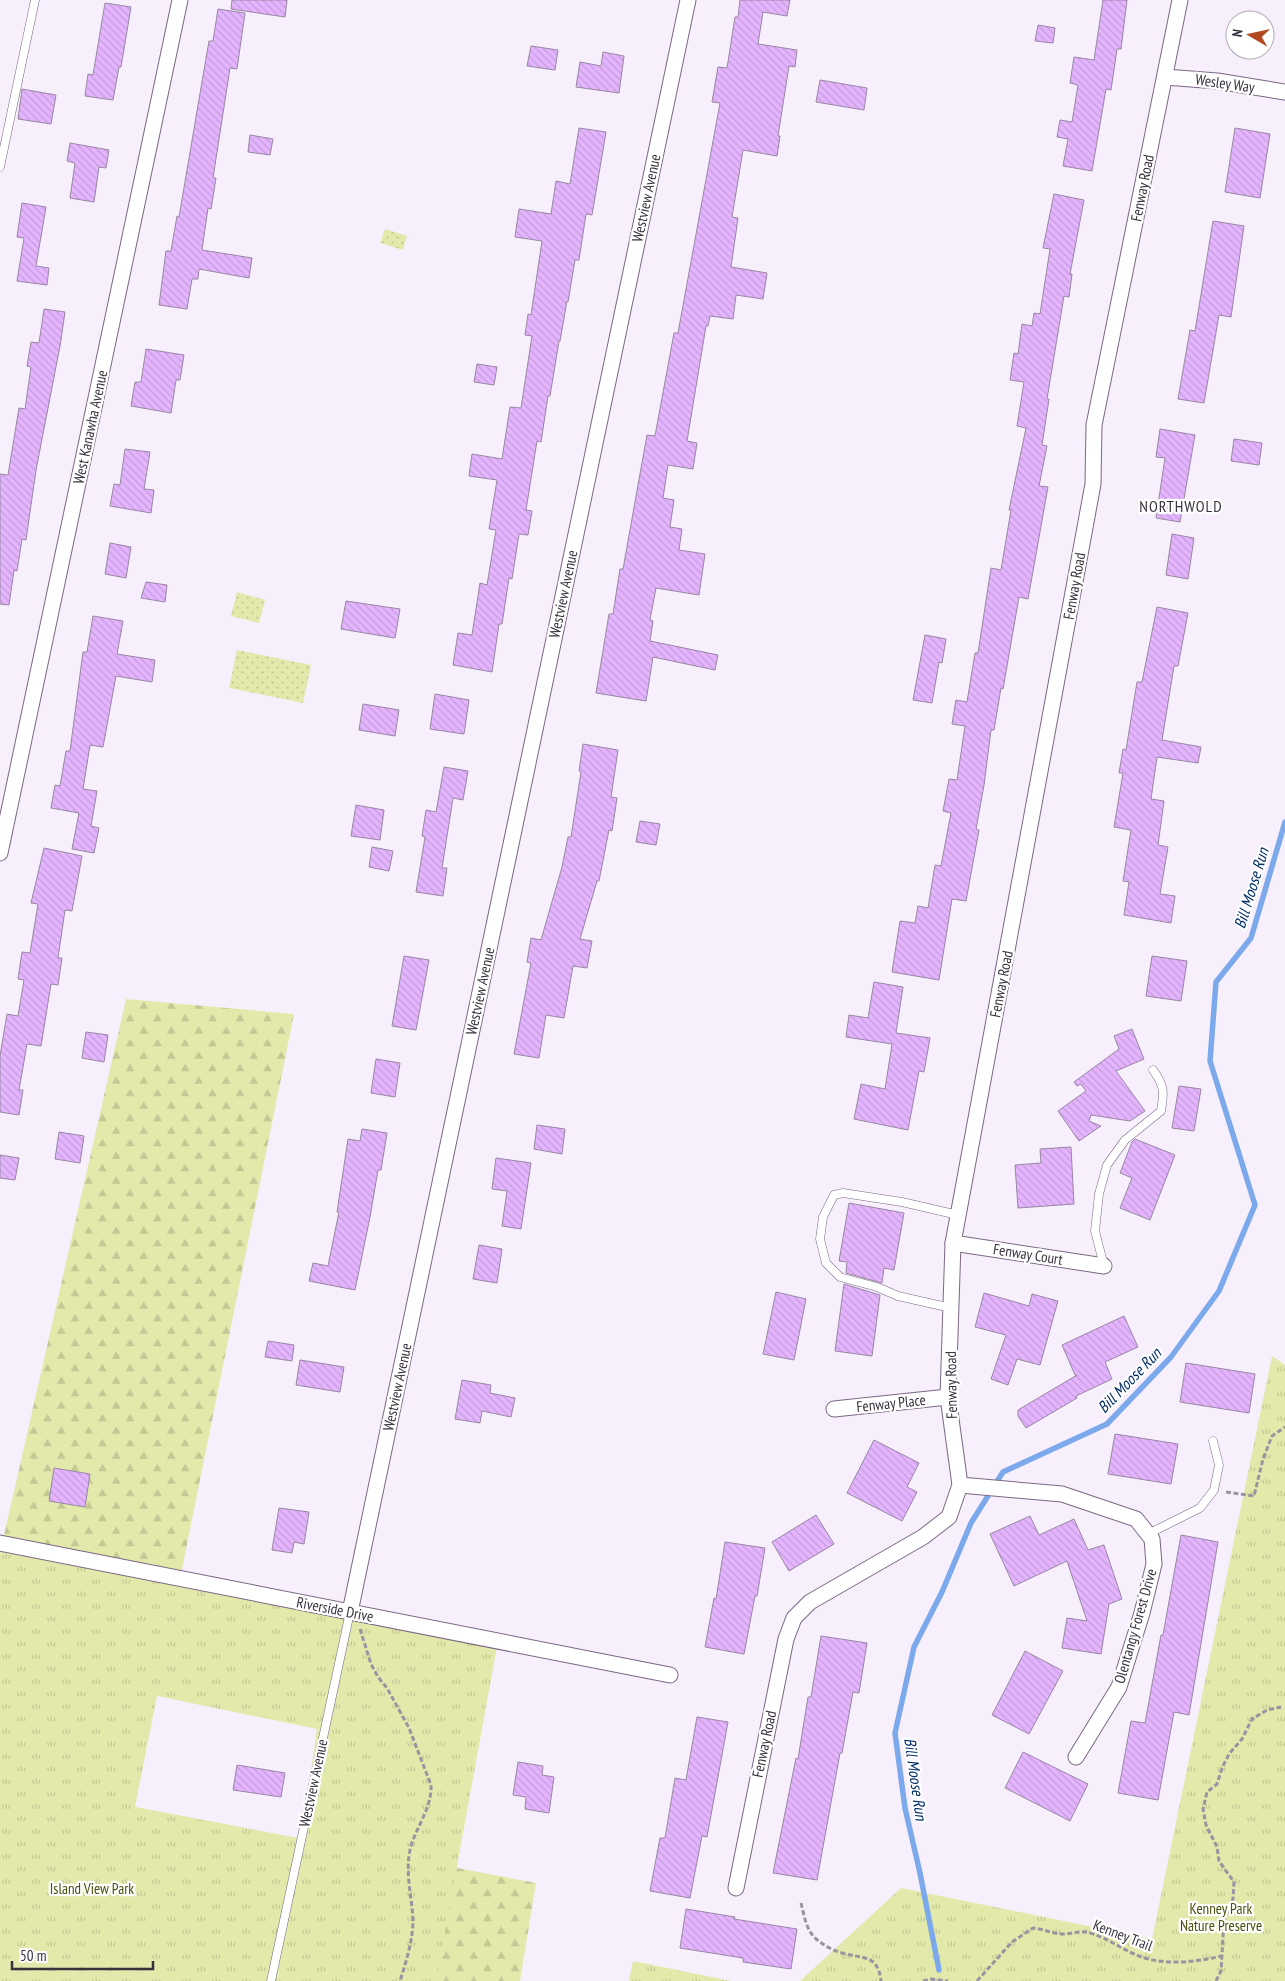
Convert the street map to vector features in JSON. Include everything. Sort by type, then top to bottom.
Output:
[{"type":"street","name":"West Kanawha Avenue","points":[[0,853],[180,0]]},
{"type":"street","name":"Westview Avenue","points":[[350,1612],[688,0]]},
{"type":"street","name":"Fenway Road","points":[[736,1888],[782,1657],[794,1618],[810,1602],[923,1537],[949,1517],[960,1485],[948,1397],[953,1243],[1093,484],[1094,425],[1180,0]]},
{"type":"street","name":"Wesley Way","points":[[1165,76],[1217,81],[1285,92]]},
{"type":"street","name":"Fenway Court","points":[[953,1243],[1104,1266]]},
{"type":"street","name":"Fenway Place","points":[[834,1410],[948,1397]]},
{"type":"street","points":[[960,1485],[1062,1494],[1136,1519],[1148,1534]]},
{"type":"street","name":"Olentangy Forest Drive","points":[[1076,1757],[1119,1687],[1142,1613],[1154,1564],[1152,1539],[1148,1534]]},
{"type":"street","name":"Riverside Drive","points":[[0,1544],[670,1675]]},
{"type":"lane","points":[[0,167],[36,0]]},
{"type":"lane","points":[[1104,1266],[1095,1231],[1099,1194],[1106,1165],[1125,1140],[1160,1112],[1163,1098],[1162,1082],[1154,1070]]},
{"type":"lane","points":[[951,1308],[898,1296],[877,1287],[840,1277],[826,1263],[820,1239],[824,1218],[834,1195],[843,1193],[902,1202],[958,1215]]},
{"type":"lane","points":[[1148,1534],[1200,1508],[1214,1490],[1219,1465],[1213,1441]]},
{"type":"lane","name":"Westview Avenue","points":[[271,1981],[350,1612]]},
{"type":"path","points":[[1214,1490],[1254,1496],[1263,1459],[1272,1436],[1285,1427]]},
{"type":"path","points":[[350,1612],[359,1626],[371,1664],[387,1688],[409,1728],[431,1785],[428,1805],[413,1837],[409,1852],[407,1868],[413,1921],[400,1981]]},
{"type":"path","points":[[1216,1981],[1221,1971],[1224,1920],[1233,1899],[1234,1882],[1220,1861],[1217,1847],[1206,1825],[1203,1809],[1207,1792],[1217,1784],[1229,1754],[1242,1740],[1252,1719],[1267,1710],[1281,1707]]},
{"type":"path","points":[[801,1903],[806,1923],[814,1937],[828,1948],[842,1954],[865,1957],[875,1963],[880,1971],[881,1981]]},
{"type":"path","name":"Kenney Trail","points":[[977,1981],[1012,1942],[1033,1928],[1066,1934],[1086,1932],[1099,1936],[1140,1957],[1157,1960],[1195,1962],[1222,1956]]},
{"type":"path","points":[[923,1981],[931,1979],[948,1981]]},
{"type":"green space","points":[[385,229],[407,236],[403,250],[380,243]]},
{"type":"green space","points":[[237,592],[265,600],[259,623],[231,616]]},
{"type":"green space","points":[[237,650],[311,665],[303,703],[229,688]]},
{"type":"green space","points":[[126,999],[294,1014],[134,1807],[536,1883],[520,1981],[0,1981],[2,1544]]},
{"type":"green space","name":"Kenney Park Nature Preserve","points":[[1272,1356],[1285,1365],[1285,1981],[800,1981],[901,1888],[1152,1939]]},
{"type":"green space","name":"Island View Park","points":[[2,1544],[498,1641],[436,1981],[0,1981],[0,1554]],"holes":[[[157,1696],[317,1729],[301,1839],[135,1807]]]},
{"type":"green space","points":[[633,1961],[731,1981],[629,1981]]},
{"type":"building","points":[[232,0],[287,0],[285,17],[231,9]]},
{"type":"building","points":[[740,0],[790,0],[787,16],[763,12],[758,44],[797,50],[795,67],[789,66],[778,136],[780,136],[777,156],[743,150],[732,217],[738,218],[731,267],[767,273],[763,299],[736,295],[733,319],[710,316],[708,326],[706,326],[687,441],[697,443],[693,469],[668,465],[663,498],[674,500],[670,527],[682,529],[679,550],[705,554],[699,595],[656,588],[650,620],[653,621],[650,641],[718,655],[715,670],[653,657],[646,701],[596,693],[609,614],[613,614],[620,569],[623,569],[647,435],[655,436],[674,333],[678,333],[720,103],[712,102],[718,67],[727,68],[735,17],[738,17]]},
{"type":"building","points":[[1103,0],[1127,0],[1121,49],[1117,49],[1111,90],[1106,89],[1092,171],[1063,166],[1068,139],[1057,137],[1060,120],[1072,122],[1078,85],[1070,83],[1074,57],[1094,60]]},
{"type":"building","points":[[105,3],[131,7],[121,67],[119,67],[113,100],[85,96],[88,74],[93,75]]},
{"type":"building","points":[[218,9],[245,13],[237,69],[230,68],[213,178],[216,178],[211,209],[208,208],[202,250],[252,258],[249,278],[199,269],[198,279],[192,279],[187,309],[159,305],[166,251],[171,251],[177,216],[179,217],[209,41],[213,41]]},
{"type":"building","points":[[1038,25],[1055,28],[1053,43],[1035,41]]},
{"type":"building","points":[[531,46],[558,50],[555,70],[527,66]]},
{"type":"building","points":[[603,52],[624,56],[619,93],[576,87],[580,62],[601,66]]},
{"type":"building","points":[[820,80],[867,88],[864,110],[816,102]]},
{"type":"building","points":[[22,89],[56,95],[51,124],[18,119]]},
{"type":"building","points":[[579,128],[606,132],[592,215],[586,214],[579,260],[575,260],[550,396],[548,396],[541,442],[537,441],[526,510],[532,511],[528,535],[519,534],[512,579],[509,578],[502,624],[499,624],[492,672],[453,665],[458,633],[472,635],[480,583],[487,585],[496,530],[489,529],[497,480],[469,476],[472,454],[502,459],[510,407],[521,408],[532,336],[525,335],[528,314],[531,315],[542,241],[515,237],[519,209],[551,214],[556,181],[570,184]]},
{"type":"building","points":[[1235,128],[1270,134],[1260,198],[1225,192]]},
{"type":"building","points":[[250,135],[273,139],[270,155],[248,152]]},
{"type":"building","points":[[70,143],[109,150],[106,168],[99,167],[94,202],[70,198],[75,163],[67,161]]},
{"type":"building","points":[[1054,194],[1084,200],[1070,274],[1072,274],[1069,297],[1064,296],[1047,399],[1049,399],[1042,445],[1047,446],[1039,486],[1048,487],[1028,599],[1019,597],[1003,689],[1001,688],[994,730],[991,730],[976,829],[979,830],[966,901],[952,899],[939,980],[892,972],[900,921],[915,923],[918,906],[928,908],[935,865],[941,866],[951,813],[943,811],[949,779],[957,780],[965,726],[952,724],[956,700],[967,702],[975,653],[978,653],[991,568],[1001,570],[1011,510],[1009,510],[1026,428],[1017,426],[1024,382],[1010,380],[1014,353],[1018,354],[1022,324],[1032,326],[1034,313],[1040,314],[1050,249],[1043,248]]},
{"type":"building","points":[[22,203],[46,207],[36,266],[49,268],[47,285],[17,281],[24,238],[17,237]]},
{"type":"building","points":[[1213,221],[1244,226],[1231,317],[1219,315],[1204,403],[1178,399],[1190,330],[1195,331]]},
{"type":"building","points":[[44,309],[65,312],[60,346],[36,470],[26,540],[22,539],[17,571],[14,570],[9,605],[0,604],[0,474],[8,475],[19,408],[25,409],[31,367],[27,366],[31,342],[39,343]]},
{"type":"building","points":[[146,349],[184,355],[180,380],[176,380],[171,413],[131,406],[135,382],[141,382]]},
{"type":"building","points":[[477,364],[497,367],[494,385],[474,382]]},
{"type":"building","points":[[1160,429],[1195,435],[1180,522],[1156,518],[1165,458],[1156,457]]},
{"type":"building","points":[[1234,439],[1262,443],[1259,465],[1231,461]]},
{"type":"building","points":[[125,449],[150,452],[144,489],[154,490],[151,513],[110,506],[114,484],[120,485]]},
{"type":"building","points":[[1172,534],[1194,538],[1188,579],[1166,575]]},
{"type":"building","points":[[110,543],[131,547],[126,578],[105,574]]},
{"type":"building","points":[[146,582],[167,585],[165,602],[141,598]]},
{"type":"building","points":[[346,601],[400,609],[395,638],[341,629]]},
{"type":"building","points":[[1157,607],[1188,613],[1178,666],[1174,666],[1162,740],[1201,747],[1198,763],[1157,757],[1151,799],[1164,801],[1158,845],[1168,847],[1160,894],[1175,896],[1171,923],[1124,915],[1129,882],[1123,881],[1131,830],[1114,827],[1123,773],[1119,773],[1123,749],[1126,750],[1137,682],[1142,682]]},
{"type":"building","points":[[93,616],[123,621],[117,654],[155,660],[152,682],[116,676],[103,747],[90,745],[83,789],[97,791],[91,826],[99,828],[94,853],[72,849],[79,813],[51,808],[55,785],[60,786],[66,751],[70,751],[83,652],[87,652]]},
{"type":"building","points":[[925,635],[946,639],[942,663],[939,662],[932,703],[913,700]]},
{"type":"building","points":[[435,694],[469,700],[464,734],[430,729]]},
{"type":"building","points":[[363,704],[399,710],[395,736],[359,730]]},
{"type":"building","points":[[583,744],[618,750],[611,797],[617,798],[612,831],[609,830],[599,881],[597,881],[580,939],[592,941],[587,968],[573,966],[564,1018],[546,1015],[539,1058],[514,1054],[531,963],[527,962],[531,938],[541,940],[562,867],[568,837],[571,837],[581,772],[579,771]]},
{"type":"building","points":[[444,767],[468,771],[463,800],[453,798],[442,868],[447,868],[443,896],[416,892],[425,837],[422,836],[426,810],[436,812]]},
{"type":"building","points":[[356,805],[384,810],[380,840],[351,836]]},
{"type":"building","points":[[640,821],[660,824],[656,845],[636,842]]},
{"type":"building","points":[[372,847],[393,851],[389,871],[369,867]]},
{"type":"building","points":[[44,848],[82,856],[72,911],[65,910],[58,958],[62,958],[58,985],[51,984],[41,1046],[27,1044],[19,1090],[23,1090],[19,1115],[0,1112],[0,1056],[7,1014],[18,1016],[24,980],[18,979],[22,952],[30,953],[38,904],[31,903]]},
{"type":"building","points":[[404,956],[429,960],[416,1030],[392,1026]]},
{"type":"building","points":[[1152,956],[1187,961],[1181,1001],[1146,996]]},
{"type":"building","points":[[874,982],[903,987],[896,1033],[930,1038],[924,1072],[919,1071],[908,1130],[854,1119],[861,1084],[885,1089],[892,1044],[846,1037],[849,1015],[868,1018]]},
{"type":"building","points":[[1132,1029],[1144,1059],[1116,1071],[1145,1111],[1130,1121],[1091,1115],[1089,1121],[1101,1126],[1079,1141],[1058,1111],[1086,1091],[1081,1084],[1077,1086],[1074,1082],[1119,1049],[1114,1036]]},
{"type":"building","points":[[86,1032],[108,1035],[104,1062],[82,1058]]},
{"type":"building","points":[[376,1059],[400,1063],[395,1097],[371,1093]]},
{"type":"building","points":[[1179,1086],[1201,1089],[1194,1131],[1172,1128]]},
{"type":"building","points":[[537,1125],[565,1129],[562,1154],[534,1149]]},
{"type":"building","points":[[362,1129],[387,1133],[381,1170],[378,1170],[355,1290],[309,1281],[313,1263],[328,1266],[339,1212],[337,1212],[348,1139],[360,1141]]},
{"type":"building","points":[[59,1132],[84,1136],[80,1163],[55,1159]]},
{"type":"building","points":[[1135,1139],[1175,1155],[1150,1220],[1120,1208],[1132,1178],[1120,1173],[1132,1142]]},
{"type":"building","points":[[1071,1147],[1074,1204],[1018,1208],[1015,1165],[1041,1163],[1040,1149]]},
{"type":"building","points":[[0,1155],[19,1158],[15,1180],[0,1178]]},
{"type":"building","points":[[496,1158],[531,1163],[521,1229],[502,1226],[507,1191],[492,1189]]},
{"type":"building","points":[[849,1203],[904,1213],[894,1270],[884,1268],[882,1283],[846,1273],[847,1262],[839,1261]]},
{"type":"building","points":[[479,1245],[502,1249],[497,1283],[473,1279]]},
{"type":"building","points":[[844,1284],[880,1295],[872,1356],[835,1351]]},
{"type":"building","points":[[776,1292],[806,1299],[794,1360],[763,1354]]},
{"type":"building","points":[[984,1293],[1029,1306],[1032,1294],[1058,1301],[1040,1365],[1017,1359],[1008,1385],[991,1379],[1006,1335],[975,1327]]},
{"type":"building","points":[[1124,1316],[1138,1347],[1105,1362],[1112,1379],[1076,1396],[1077,1398],[1026,1428],[1018,1416],[1018,1410],[1077,1375],[1075,1375],[1062,1345]]},
{"type":"building","points":[[268,1341],[294,1345],[292,1361],[265,1357]]},
{"type":"building","points":[[300,1360],[344,1367],[340,1392],[296,1385]]},
{"type":"building","points":[[1186,1363],[1255,1374],[1249,1413],[1180,1402]]},
{"type":"building","points":[[462,1380],[491,1385],[490,1393],[515,1398],[511,1417],[482,1411],[480,1423],[455,1419]]},
{"type":"building","points":[[1115,1434],[1178,1444],[1171,1484],[1108,1474]]},
{"type":"building","points":[[874,1440],[919,1463],[907,1487],[917,1492],[902,1521],[847,1493]]},
{"type":"building","points":[[54,1468],[90,1474],[85,1507],[49,1501]]},
{"type":"building","points":[[279,1508],[309,1512],[304,1544],[294,1542],[292,1553],[272,1550]]},
{"type":"building","points":[[816,1515],[834,1544],[789,1571],[772,1542]]},
{"type":"building","points":[[1030,1516],[1039,1535],[1074,1519],[1088,1550],[1104,1545],[1122,1599],[1109,1604],[1101,1654],[1062,1648],[1067,1618],[1087,1621],[1067,1561],[1014,1586],[990,1534]]},
{"type":"building","points":[[1181,1535],[1218,1542],[1189,1715],[1174,1712],[1158,1800],[1118,1793],[1131,1721],[1145,1723]]},
{"type":"building","points":[[725,1542],[765,1548],[744,1654],[705,1647],[714,1598],[716,1599]]},
{"type":"building","points":[[821,1636],[867,1643],[859,1693],[853,1692],[842,1753],[840,1753],[817,1880],[773,1873],[796,1758],[798,1759],[808,1697],[811,1697]]},
{"type":"building","points":[[1025,1651],[1063,1671],[1029,1734],[992,1715]]},
{"type":"building","points":[[697,1717],[728,1722],[707,1837],[702,1836],[690,1898],[650,1891],[660,1838],[665,1838],[675,1778],[686,1780]]},
{"type":"building","points":[[1023,1752],[1088,1784],[1070,1821],[1005,1788]]},
{"type":"building","points":[[518,1762],[543,1766],[542,1775],[554,1777],[549,1813],[525,1809],[526,1797],[513,1795]]},
{"type":"building","points":[[237,1765],[285,1773],[281,1797],[233,1790]]},
{"type":"building","points":[[686,1909],[797,1929],[791,1969],[743,1962],[743,1958],[680,1948]]},
{"type":"waterway","name":"Bill Moose Run","points":[[939,1970],[905,1808],[895,1733],[914,1647],[942,1592],[971,1523],[1003,1472],[1107,1424],[1171,1357],[1219,1291],[1255,1205],[1210,1061],[1216,982],[1251,938],[1285,822]]},
{"type":"district","name":"NORTHWOLD","points":[[1181,506]]}]
